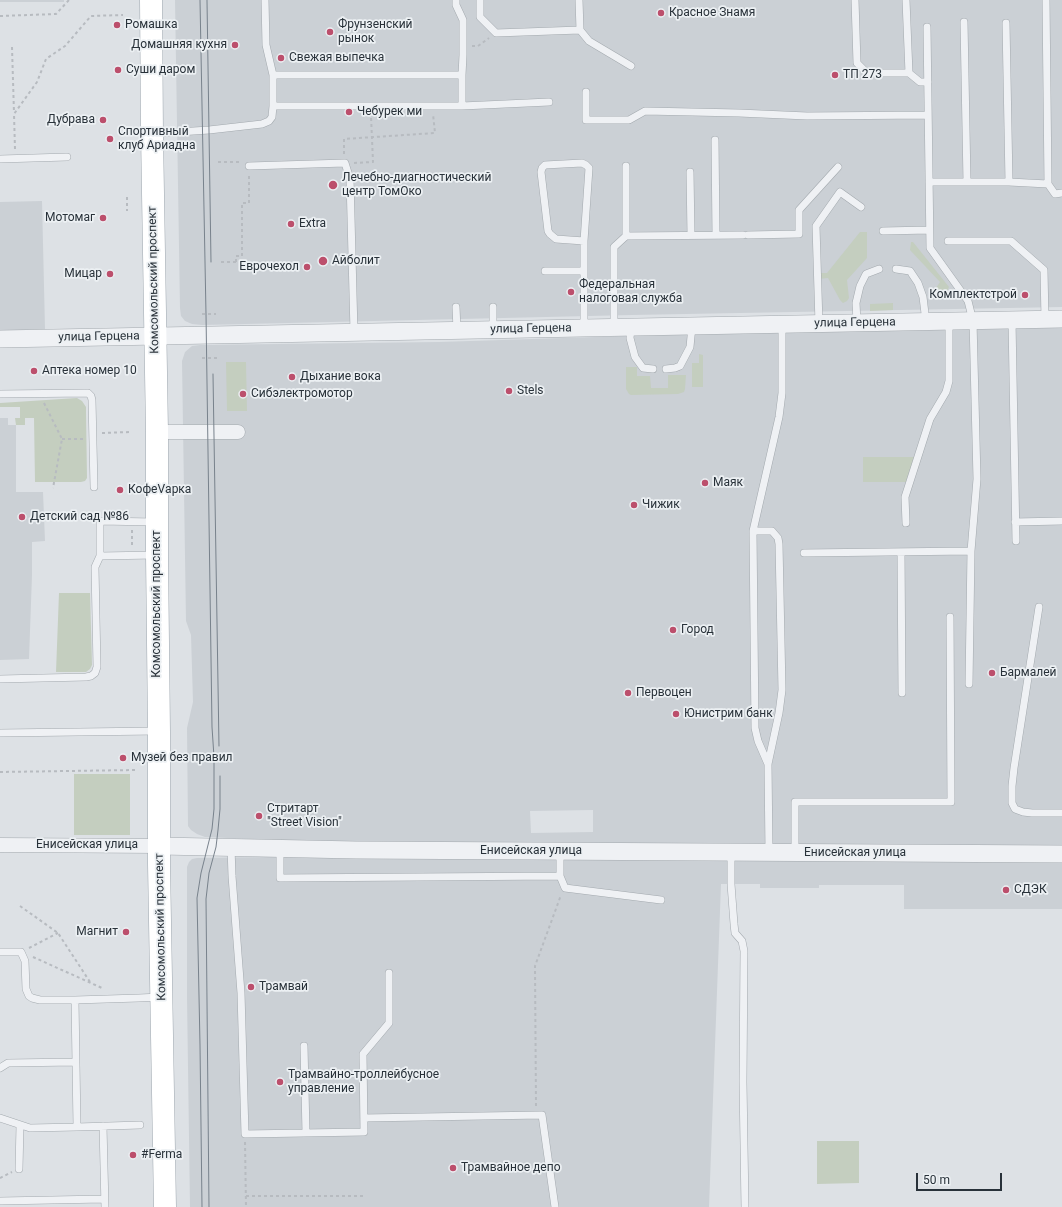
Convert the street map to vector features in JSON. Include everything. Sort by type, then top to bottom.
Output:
[{"type":"main road","name":"Комсомольский проспект","points":[[151,0],[152,142],[161,336],[163,432],[174,724],[167,846],[162,996],[165,1207]]},
{"type":"main road","name":"Комсомольский проспект","points":[[161,0],[163,133],[161,336]]},
{"type":"main road","name":"Комсомольский проспект","points":[[163,432],[157,522],[159,731],[175,997],[179,1207]]},
{"type":"street","name":"улица Герцена","points":[[0,339],[1062,320]]},
{"type":"street","points":[[163,432],[238,432]]},
{"type":"street","name":"Енисейская улица","points":[[0,845],[560,852],[1062,854]]},
{"type":"lane","points":[[163,133],[209,130],[262,124],[269,121],[272,116],[273,106],[273,75],[266,45],[265,0]]},
{"type":"lane","points":[[456,0],[456,5],[463,20],[462,106]]},
{"type":"lane","points":[[480,0],[480,17],[496,33],[580,30]]},
{"type":"lane","points":[[579,0],[580,30],[589,41],[631,66]]},
{"type":"lane","points":[[855,0],[857,63],[867,74],[909,73],[920,82],[928,82]]},
{"type":"lane","points":[[906,0],[909,73]]},
{"type":"lane","points":[[1046,0],[1048,184],[1055,194],[1062,193]]},
{"type":"lane","points":[[964,22],[967,182]]},
{"type":"lane","points":[[1006,23],[1009,182]]},
{"type":"lane","points":[[927,27],[930,248],[968,301],[973,321],[977,479],[971,552],[969,684]]},
{"type":"lane","points":[[273,75],[462,75]]},
{"type":"lane","points":[[586,92],[586,120],[629,120],[645,111],[807,116],[928,116]]},
{"type":"lane","points":[[273,106],[462,106],[549,102]]},
{"type":"lane","points":[[715,140],[716,235]]},
{"type":"lane","points":[[0,159],[67,157]]},
{"type":"lane","points":[[249,166],[345,163],[350,179],[354,332]]},
{"type":"lane","points":[[584,241],[556,238],[548,231],[541,172],[545,165],[582,163],[588,166],[589,170],[584,241],[584,328]]},
{"type":"lane","points":[[626,166],[626,236]]},
{"type":"lane","points":[[614,328],[614,247],[626,236],[799,234],[799,210],[838,167]]},
{"type":"lane","points":[[690,172],[692,235]]},
{"type":"lane","points":[[929,182],[1009,182],[1048,184]]},
{"type":"lane","points":[[819,324],[816,226],[840,192],[862,207]]},
{"type":"lane","points":[[883,231],[929,230]]},
{"type":"lane","points":[[948,241],[1011,241],[1044,270],[1045,320]]},
{"type":"lane","points":[[857,323],[856,303],[860,286],[866,274],[879,269]]},
{"type":"lane","points":[[896,269],[910,271],[918,283],[923,296],[926,322]]},
{"type":"lane","points":[[545,271],[584,271]]},
{"type":"lane","points":[[456,307],[457,331]]},
{"type":"lane","points":[[493,307],[493,330]]},
{"type":"lane","points":[[1012,320],[1016,541]]},
{"type":"lane","points":[[906,523],[905,497],[930,419],[946,392],[950,381],[949,322]]},
{"type":"lane","points":[[768,764],[758,741],[755,728],[753,531],[780,411],[782,393],[782,325]]},
{"type":"lane","points":[[666,369],[680,366],[690,347],[692,326]]},
{"type":"lane","points":[[631,327],[630,338],[635,357],[643,368],[653,369]]},
{"type":"lane","points":[[0,394],[88,393],[92,400],[94,487]]},
{"type":"lane","points":[[1016,522],[1062,521]]},
{"type":"lane","points":[[0,679],[86,677],[91,676],[95,672],[97,667],[95,567],[100,556],[100,522],[157,522]]},
{"type":"lane","points":[[753,531],[772,531],[776,534],[779,544],[782,690],[779,713],[768,764],[769,853]]},
{"type":"lane","points":[[901,552],[902,693]]},
{"type":"lane","points":[[804,553],[971,552]]},
{"type":"lane","points":[[100,556],[157,555]]},
{"type":"lane","points":[[1039,607],[1014,768],[1012,803],[1016,809],[1023,812],[1062,813]]},
{"type":"lane","points":[[795,853],[795,802],[950,802],[950,617]]},
{"type":"lane","points":[[0,733],[159,731]]},
{"type":"lane","points":[[231,847],[241,993],[245,1134],[364,1132],[363,1054],[389,1023],[389,973]]},
{"type":"lane","points":[[280,848],[280,878],[560,876]]},
{"type":"lane","points":[[560,852],[560,876],[565,888],[661,900]]},
{"type":"lane","points":[[731,852],[731,884],[735,933],[742,941],[744,951],[743,1082],[745,1207]]},
{"type":"lane","points":[[0,952],[21,952],[24,961],[26,989],[32,998],[40,1000],[75,1000],[162,996]]},
{"type":"lane","points":[[75,1000],[77,1127]]},
{"type":"lane","points":[[304,1046],[306,1133]]},
{"type":"lane","points":[[0,1068],[8,1062],[76,1062]]},
{"type":"lane","points":[[364,1118],[542,1115],[555,1207]]},
{"type":"lane","points":[[0,1118],[30,1128],[140,1125]]},
{"type":"lane","points":[[19,1169],[20,1125]]},
{"type":"lane","points":[[103,1126],[105,1207]]},
{"type":"lane","points":[[0,1201],[104,1199]]},
{"type":"path","points":[[0,16],[56,14],[69,0]]},
{"type":"path","points":[[14,114],[38,82],[46,59],[65,46],[91,16],[123,15]]},
{"type":"path","points":[[463,46],[478,46],[496,33]]},
{"type":"path","points":[[12,47],[16,158]]},
{"type":"path","points":[[370,106],[372,137],[373,162],[345,163],[344,139],[372,137],[435,133],[433,106]]},
{"type":"path","points":[[218,162],[231,162]]},
{"type":"path","points":[[236,262],[236,256],[242,256],[242,203],[249,203],[249,175]]},
{"type":"path","points":[[127,197],[127,211]]},
{"type":"path","points":[[221,262],[242,262]]},
{"type":"path","points":[[202,314],[216,314]]},
{"type":"path","points":[[202,358],[217,358]]},
{"type":"path","points":[[39,393],[62,439],[53,488]]},
{"type":"path","points":[[62,439],[130,432]]},
{"type":"path","points":[[132,527],[132,550]]},
{"type":"path","points":[[0,772],[134,770]]},
{"type":"path","points":[[536,1115],[535,966],[562,894]]},
{"type":"path","points":[[20,906],[58,933],[90,982]]},
{"type":"path","points":[[21,952],[58,933]]},
{"type":"path","points":[[21,952],[102,988]]},
{"type":"path","points":[[245,1134],[246,1207]]},
{"type":"path","points":[[0,1178],[19,1169]]},
{"type":"path","points":[[246,1196],[364,1196]]},
{"type":"shaded area","points":[[0,0],[64,0],[64,2],[0,2]]},
{"type":"shaded area","points":[[175,0],[1062,0],[1062,307],[192,324],[185,321],[181,316],[180,308]]},
{"type":"shaded area","points":[[42,201],[45,329],[0,331],[0,202]]},
{"type":"shaded area","points":[[1062,324],[1062,846],[340,843],[205,837],[197,834],[188,826],[187,728],[193,702],[191,635],[186,621],[182,361],[185,352],[192,346],[439,342],[972,325]],"holes":[[[593,810],[593,832],[531,833],[530,811]]]},
{"type":"shaded area","name":"Детский сад №86","points":[[0,418],[8,418],[8,425],[16,425],[16,492],[43,492],[45,541],[32,542],[29,659],[0,660]]},
{"type":"shaded area","name":"Трамвайное депо","points":[[268,857],[1062,862],[1062,909],[904,909],[904,885],[819,885],[819,888],[760,888],[760,884],[721,884],[709,1207],[190,1207],[187,867],[192,859],[197,858]]},
{"type":"green space","points":[[860,232],[867,232],[867,258],[847,280],[849,298],[843,303],[828,278],[818,279],[818,273],[827,273]]},
{"type":"green space","points":[[911,242],[913,242],[949,287],[947,291],[939,291],[936,288],[940,282],[910,250]]},
{"type":"green space","points":[[893,303],[893,310],[870,311],[870,304]]},
{"type":"green space","points":[[699,354],[703,355],[703,387],[692,387],[692,363],[699,363]]},
{"type":"green space","points":[[226,362],[246,362],[247,411],[227,411]]},
{"type":"green space","points":[[626,367],[637,367],[637,376],[650,376],[651,388],[668,388],[668,375],[686,375],[684,392],[678,394],[631,395],[626,389]]},
{"type":"green space","points":[[77,398],[82,401],[86,407],[87,478],[85,481],[81,482],[35,482],[34,418],[25,418],[25,425],[16,425],[15,418],[20,418],[20,407],[0,407],[0,403]]},
{"type":"green space","points":[[863,457],[914,457],[906,482],[863,482]]},
{"type":"green space","points":[[59,593],[90,593],[92,665],[86,672],[56,672]]},
{"type":"green space","points":[[74,774],[130,774],[130,835],[74,835]]},
{"type":"green space","points":[[817,1141],[859,1141],[859,1183],[817,1184]]},
{"type":"tram line","points":[[200,0],[212,727],[214,757],[214,809],[212,829],[201,873],[197,898],[202,1207]]},
{"type":"tram line","points":[[207,0],[211,262]]},
{"type":"tram line","points":[[213,374],[219,746]]},
{"type":"tram line","points":[[209,1207],[206,899],[209,873],[216,847],[218,830],[220,809],[220,776]]},
{"type":"place","name":"Красное Знамя","points":[[661,13]]},
{"type":"place","name":"Ромашка","points":[[117,25]]},
{"type":"place","name":"Фрунзенский рынок","points":[[330,32]]},
{"type":"place","name":"Домашняя кухня","points":[[235,45]]},
{"type":"place","name":"Свежая выпечка","points":[[281,58]]},
{"type":"place","name":"Суши даром","points":[[118,70]]},
{"type":"place","name":"ТП 273","points":[[835,75]]},
{"type":"place","name":"Чебурек ми","points":[[349,112]]},
{"type":"place","name":"Дубрава","points":[[103,120]]},
{"type":"place","name":"Спортивный клуб Ариадна","points":[[110,139]]},
{"type":"place","name":"Лечебно-диагностический центр ТомОко","points":[[333,185]]},
{"type":"place","name":"Мотомаг","points":[[103,218]]},
{"type":"place","name":"Extra","points":[[291,224]]},
{"type":"place","name":"Айболит","points":[[323,261]]},
{"type":"place","name":"Еврочехол","points":[[307,267]]},
{"type":"place","name":"Мицар","points":[[110,274]]},
{"type":"place","name":"Федеральная налоговая служба","points":[[571,292]]},
{"type":"place","name":"Комплектстрой","points":[[1025,295]]},
{"type":"place","name":"Аптека номер 10","points":[[34,371]]},
{"type":"place","name":"Дыхание вока","points":[[292,377]]},
{"type":"place","name":"Stels","points":[[509,391]]},
{"type":"place","name":"Сибэлектромотор","points":[[243,394]]},
{"type":"place","name":"Маяк","points":[[705,483]]},
{"type":"place","name":"КофеVарка","points":[[120,490]]},
{"type":"place","name":"Чижик","points":[[634,505]]},
{"type":"place","name":"Детский сад №86","points":[[22,517]]},
{"type":"place","name":"Город","points":[[673,630]]},
{"type":"place","name":"Бармалей","points":[[992,673]]},
{"type":"place","name":"Первоцен","points":[[628,693]]},
{"type":"place","name":"Юнистрим банк","points":[[676,714]]},
{"type":"place","name":"Музей без правил","points":[[123,758]]},
{"type":"place","name":"Стритарт \"Street Vision\"","points":[[259,816]]},
{"type":"place","name":"СДЭК","points":[[1006,890]]},
{"type":"place","name":"Магнит","points":[[126,932]]},
{"type":"place","name":"Трамвай","points":[[251,987]]},
{"type":"place","name":"Трамвайно-троллейбусное управление","points":[[280,1082]]},
{"type":"place","name":"#Ferma","points":[[133,1155]]},
{"type":"place","name":"Трамвайное депо","points":[[453,1168]]}]
